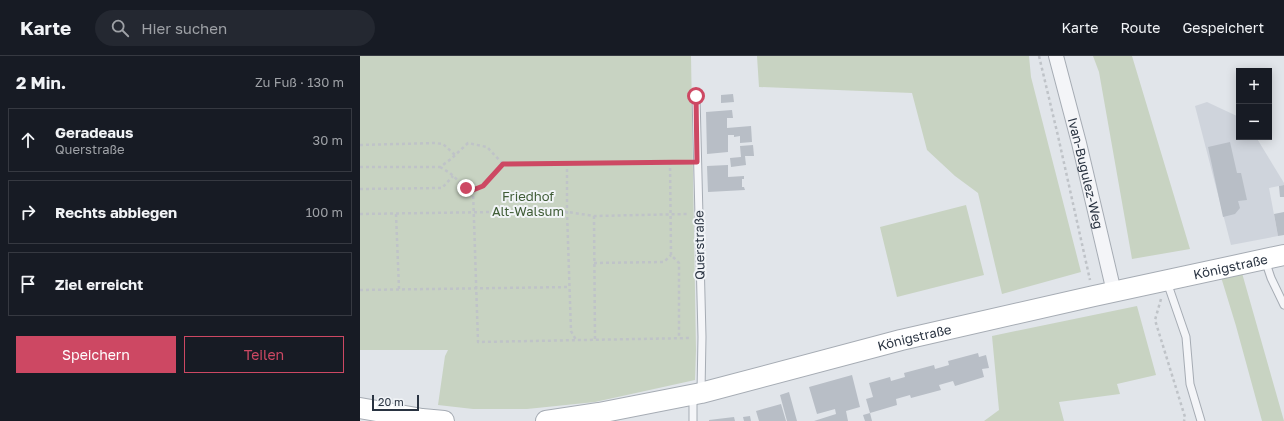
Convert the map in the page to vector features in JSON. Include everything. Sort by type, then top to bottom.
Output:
[{"type":"street","name":"Ivan-Bugulez-Weg","points":[[1056,56],[1079,143],[1114,292]]},
{"type":"street","name":"Königstraße","points":[[546,421],[599,413],[697,394],[901,340],[1284,255]]},
{"type":"street","points":[[360,408],[421,420],[444,421]]},
{"type":"lane","name":"Querstraße","points":[[693,421],[702,338],[696,96]]},
{"type":"lane","points":[[1265,259],[1271,278],[1284,305]]},
{"type":"lane","points":[[1166,281],[1186,337],[1190,384],[1201,421]]},
{"type":"path","points":[[1039,56],[1094,296]]},
{"type":"path","points":[[360,145],[436,143],[442,144],[455,155]]},
{"type":"path","points":[[440,167],[468,143],[487,146],[503,164]]},
{"type":"path","points":[[670,162],[671,255],[679,263],[679,338]]},
{"type":"path","points":[[360,167],[440,167],[466,188],[473,190],[483,186],[503,164],[697,162]]},
{"type":"path","points":[[567,163],[571,331],[577,340]]},
{"type":"path","points":[[360,189],[442,188],[453,176]]},
{"type":"path","points":[[473,190],[478,342],[702,338]]},
{"type":"path","points":[[360,214],[562,211],[594,216],[699,214]]},
{"type":"path","points":[[396,214],[399,289]]},
{"type":"path","points":[[594,216],[595,340]]},
{"type":"path","points":[[594,263],[664,262],[671,255]]},
{"type":"path","points":[[1166,281],[1155,320],[1185,417],[1184,421]]},
{"type":"path","points":[[360,290],[570,287]]},
{"type":"shaded area","points":[[1207,102],[1236,116],[1236,140],[1258,140],[1284,183],[1284,185],[1269,188],[1278,236],[1231,245],[1195,106]]},
{"type":"green space","name":"Friedhof Alt-Walsum","points":[[360,56],[691,56],[696,350],[695,380],[595,402],[527,409],[473,409],[438,405],[445,356],[448,350],[360,350]]},
{"type":"green space","points":[[757,56],[1029,56],[1031,77],[1081,272],[1002,294],[978,193],[955,176],[927,150],[912,93],[759,87]]},
{"type":"green space","points":[[1093,56],[1132,56],[1190,249],[1132,259],[1099,72]]},
{"type":"green space","points":[[966,205],[984,275],[897,297],[880,227]]},
{"type":"green space","points":[[1242,273],[1284,421],[1262,421],[1221,277]]},
{"type":"green space","points":[[1137,306],[1156,375],[1117,384],[1120,394],[1059,402],[1064,421],[984,421],[999,410],[992,336]]},
{"type":"building","points":[[733,94],[734,102],[721,103],[721,95]]},
{"type":"building","points":[[732,110],[733,118],[727,118],[727,128],[751,126],[752,142],[740,143],[740,136],[734,137],[734,135],[728,135],[728,152],[707,154],[706,112]]},
{"type":"building","points":[[1230,142],[1237,173],[1241,173],[1247,200],[1238,201],[1240,208],[1235,214],[1223,217],[1208,147]]},
{"type":"building","points":[[753,145],[754,156],[745,156],[746,165],[731,167],[730,158],[741,157],[740,146]]},
{"type":"building","points":[[728,165],[728,177],[744,176],[744,179],[742,179],[742,187],[744,187],[745,190],[708,192],[707,166]]},
{"type":"building","points":[[1284,185],[1284,197],[1280,197],[1279,186]]},
{"type":"building","points":[[1284,212],[1284,235],[1278,236],[1274,214]]},
{"type":"building","points":[[978,353],[979,357],[986,355],[989,368],[982,369],[984,377],[955,386],[953,381],[939,385],[941,390],[911,398],[910,395],[896,399],[897,405],[870,413],[866,399],[873,397],[869,383],[890,377],[891,381],[905,377],[904,373],[934,365],[935,369],[949,365],[948,361]]},
{"type":"building","points":[[852,375],[860,407],[846,411],[848,421],[814,421],[836,414],[835,409],[817,414],[809,387]]},
{"type":"building","points":[[789,392],[797,421],[787,421],[780,395]]},
{"type":"building","points":[[781,404],[786,421],[759,421],[756,411]]},
{"type":"building","points":[[870,413],[872,421],[865,421],[863,415]]},
{"type":"building","points":[[750,416],[751,421],[744,421],[743,417]]},
{"type":"building","points":[[734,417],[735,421],[709,421],[709,420]]},
{"type":"route","points":[[466,188],[473,190],[483,186],[503,164],[697,162],[696,96]]}]
